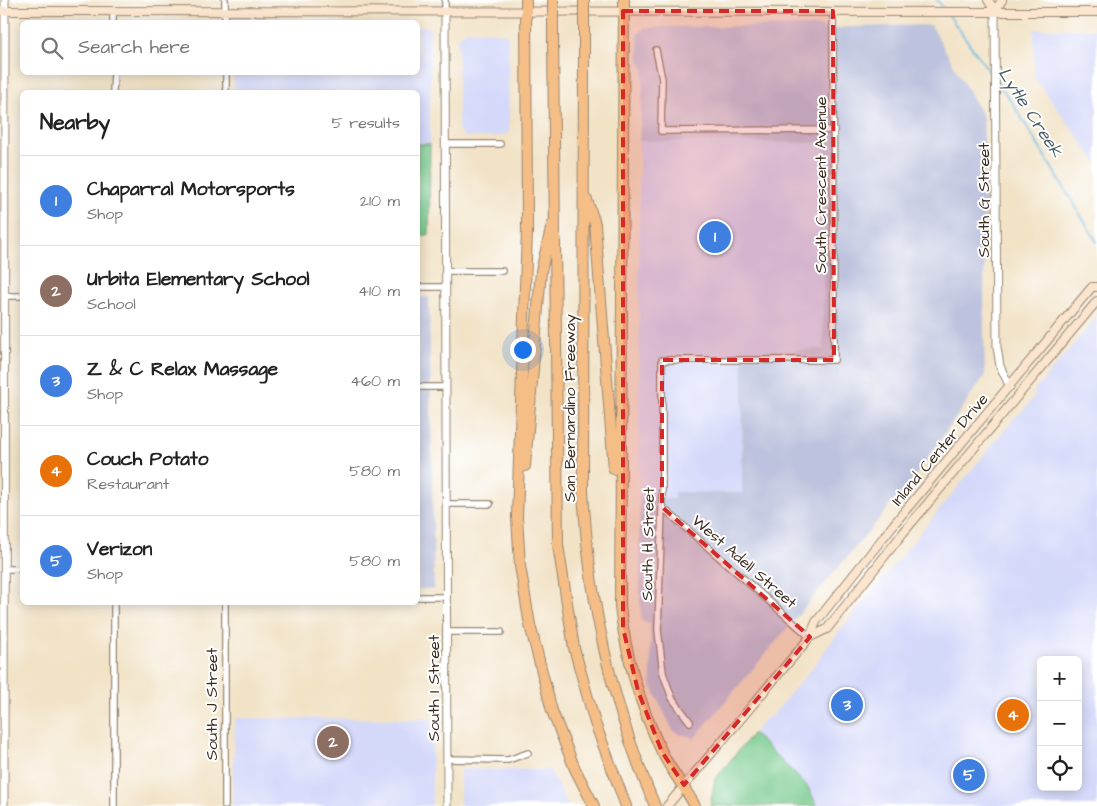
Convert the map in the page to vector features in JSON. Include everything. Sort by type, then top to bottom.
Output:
[{"type":"highway","points":[[526,0],[527,231],[517,517],[520,566],[530,625],[552,711],[575,769],[594,806]]},
{"type":"highway","name":"San Bernardino Freeway","points":[[553,0],[558,545],[574,648],[595,723],[626,806]]},
{"type":"highway","name":"San Bernardino Freeway","points":[[584,0],[583,491],[586,545],[600,641],[611,685],[636,762],[655,806]]},
{"type":"highway","points":[[623,5],[620,589],[623,628],[638,691],[662,752],[684,785],[695,806]]},
{"type":"highway","points":[[584,191],[595,224],[612,443],[615,571],[620,589]]},
{"type":"highway","points":[[530,625],[524,547],[525,472],[541,271],[556,207]]},
{"type":"main road","points":[[988,0],[995,11]]},
{"type":"main road","points":[[995,11],[1002,0]]},
{"type":"main road","points":[[2,11],[445,12],[526,11],[623,5],[833,11],[1097,12]]},
{"type":"main road","name":"Inland Center Drive","points":[[667,806],[810,637],[816,622],[888,532],[1092,287],[1097,287]]},
{"type":"main road","name":"Inland Center Drive","points":[[810,637],[827,629],[903,533],[1097,301]]},
{"type":"street","points":[[4,806],[2,360],[5,296],[2,254],[2,11],[5,0]]},
{"type":"street","points":[[224,0],[225,20]]},
{"type":"street","name":"South I Street","points":[[445,0],[447,806]]},
{"type":"street","points":[[113,11],[113,20]]},
{"type":"street","name":"South Crescent Avenue","points":[[662,360],[834,360],[833,11]]},
{"type":"street","name":"South G Street","points":[[995,11],[997,347],[1000,366],[1010,387]]},
{"type":"street","points":[[656,50],[662,79],[661,131],[834,130]]},
{"type":"street","points":[[114,75],[114,90]]},
{"type":"street","points":[[226,75],[226,90]]},
{"type":"street","points":[[445,144],[500,144]]},
{"type":"street","points":[[446,271],[502,271]]},
{"type":"street","points":[[420,288],[446,287]]},
{"type":"street","points":[[5,296],[20,296]]},
{"type":"street","name":"South H Street","points":[[662,360],[662,507],[658,630],[663,673],[672,698],[690,722]]},
{"type":"street","points":[[420,387],[446,387]]},
{"type":"street","points":[[446,504],[490,504]]},
{"type":"street","name":"West Adell Street","points":[[662,507],[810,637]]},
{"type":"street","points":[[4,569],[20,569]]},
{"type":"street","points":[[420,597],[446,597]]},
{"type":"street","points":[[114,605],[114,806]]},
{"type":"street","name":"South J Street","points":[[225,605],[225,806]]},
{"type":"street","points":[[446,632],[501,632]]},
{"type":"street","points":[[447,759],[508,760],[528,754]]},
{"type":"highlighted area","points":[[623,11],[833,11],[834,360],[662,360],[662,507],[810,637],[684,785],[662,752],[638,691],[623,628]]},
{"type":"shaded area","points":[[931,25],[983,117],[985,155],[985,375],[916,475],[693,740],[690,736],[673,731],[651,685],[650,622],[642,622],[640,603],[639,498],[674,499],[674,492],[742,493],[743,351],[823,349],[824,143],[639,141],[644,70],[639,60],[638,34],[644,28],[670,27],[820,26],[827,30],[846,27]]},
{"type":"shaded area","points":[[420,26],[426,26],[430,29],[430,144],[420,144],[420,90],[234,90],[234,75],[420,75]]},
{"type":"shaded area","points":[[1034,29],[1097,29],[1097,163],[1034,77]]},
{"type":"shaded area","points":[[466,30],[489,31],[508,35],[509,133],[495,137],[465,137],[458,130],[458,38]]},
{"type":"shaded area","points":[[639,141],[824,142],[823,349],[743,351],[742,493],[675,492],[674,499],[639,498]]},
{"type":"shaded area","points":[[420,297],[429,297],[434,589],[420,589]]},
{"type":"shaded area","points":[[1097,317],[1097,806],[817,806],[808,787],[753,733],[766,718],[772,716],[820,658],[837,634],[1035,395],[1034,391]]},
{"type":"shaded area","points":[[235,718],[432,719],[432,806],[232,806]]},
{"type":"shaded area","points":[[460,769],[550,770],[568,806],[460,806]]},
{"type":"green space","points":[[420,144],[430,144],[429,235],[420,235]]},
{"type":"green space","points":[[753,733],[808,787],[817,806],[710,806],[715,779]]},
{"type":"waterway","name":"Lytle Creek","points":[[937,0],[945,10]]},
{"type":"waterway","name":"Lytle Creek","points":[[948,14],[993,77]]},
{"type":"waterway","name":"Lytle Creek","points":[[998,83],[1013,104],[1097,242]]},
{"type":"place","name":"Chaparral Motorsports","points":[[715,237]]},
{"type":"place","name":"Z & C Relax Massage","points":[[847,705]]},
{"type":"place","name":"Couch Potato","points":[[1013,715]]},
{"type":"place","name":"Urbita Elementary School","points":[[333,742]]},
{"type":"place","name":"Verizon","points":[[969,775]]}]
